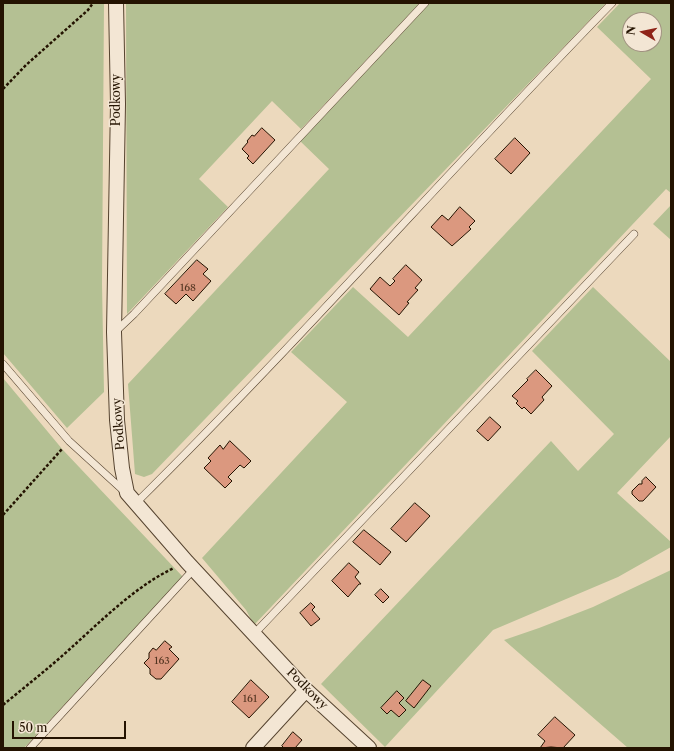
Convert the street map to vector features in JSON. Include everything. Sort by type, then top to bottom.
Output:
[{"type":"street","name":"Podkowy","points":[[116,3],[118,104],[114,332],[117,420],[122,468],[131,498],[191,566],[306,690],[369,748]]},
{"type":"street","points":[[253,748],[306,690]]},
{"type":"lane","points":[[114,332],[134,314],[424,3]]},
{"type":"lane","points":[[3,364],[69,441],[131,498],[175,464],[336,296],[527,90],[612,3]]},
{"type":"lane","points":[[254,634],[634,234]]},
{"type":"lane","points":[[30,748],[191,566]]},
{"type":"path","points":[[3,89],[26,65],[88,10],[93,3]]},
{"type":"path","points":[[3,515],[69,441]]},
{"type":"path","points":[[3,705],[61,657],[109,614],[152,580],[158,576],[191,566]]},
{"type":"green space","points":[[3,3],[104,3],[102,284],[104,392],[67,428],[3,353]]},
{"type":"green space","points":[[126,3],[420,3],[301,129],[272,101],[199,179],[228,207],[127,314]]},
{"type":"green space","points":[[430,3],[606,3],[152,474],[144,477],[135,474],[128,384],[329,169],[300,141]]},
{"type":"green space","points":[[620,3],[671,3],[671,193],[666,189],[254,625],[246,610],[202,558],[347,402],[291,352],[353,287],[408,337],[651,79],[623,52],[662,52],[662,12],[622,12],[622,51],[597,27]]},
{"type":"green space","points":[[671,205],[671,240],[653,224]]},
{"type":"green space","points":[[593,287],[671,362],[671,436],[617,493],[671,542],[671,547],[618,577],[493,630],[385,747],[321,684],[551,441],[578,471],[614,434],[532,351]]},
{"type":"green space","points":[[3,378],[63,450],[183,577],[24,748],[3,748]]},
{"type":"green space","points":[[671,570],[671,748],[628,748],[504,640],[593,607]]},
{"type":"building","points":[[262,128],[275,140],[253,164],[247,158],[249,156],[242,149],[252,135],[254,136]]},
{"type":"building","points":[[515,138],[530,153],[511,174],[495,159]]},
{"type":"building","points":[[460,207],[475,221],[469,227],[471,229],[452,246],[431,227],[442,215],[448,220]]},
{"type":"building","points":[[197,260],[208,269],[203,274],[211,281],[193,301],[186,294],[176,304],[165,294]]},
{"type":"building","points":[[406,265],[422,280],[415,288],[418,290],[407,302],[409,303],[399,315],[370,289],[380,277],[390,286],[395,281],[393,279]]},
{"type":"building","points":[[536,370],[552,386],[542,397],[544,400],[531,414],[524,407],[522,409],[516,403],[518,401],[512,396]]},
{"type":"building","points":[[490,417],[501,427],[488,441],[477,431]]},
{"type":"building","points":[[230,441],[251,461],[244,468],[240,465],[228,477],[232,481],[225,488],[204,468],[211,461],[208,458],[220,445],[223,449]]},
{"type":"building","points":[[646,477],[656,487],[643,501],[639,501],[632,494],[632,491],[639,484],[642,484],[642,481]]},
{"type":"building","points":[[415,503],[430,516],[406,542],[391,529]]},
{"type":"building","points":[[364,530],[391,552],[380,565],[353,542]]},
{"type":"building","points":[[349,563],[359,572],[355,577],[361,584],[359,584],[348,597],[332,581]]},
{"type":"building","points":[[381,589],[389,597],[383,603],[375,595]]},
{"type":"building","points":[[311,603],[315,607],[312,610],[320,619],[311,626],[300,613]]},
{"type":"building","points":[[165,641],[172,647],[169,649],[179,659],[161,679],[156,679],[150,674],[150,669],[144,663],[149,658],[149,653],[153,648],[156,650]]},
{"type":"building","points":[[251,680],[269,697],[249,718],[232,702]]},
{"type":"building","points":[[423,680],[431,686],[414,708],[406,701]]},
{"type":"building","points":[[397,691],[404,698],[399,703],[406,710],[399,717],[391,710],[387,714],[381,708]]},
{"type":"building","points":[[555,717],[575,735],[563,748],[540,748],[545,741],[538,735]]},
{"type":"building","points":[[293,732],[302,740],[295,748],[284,748],[282,746]]}]
